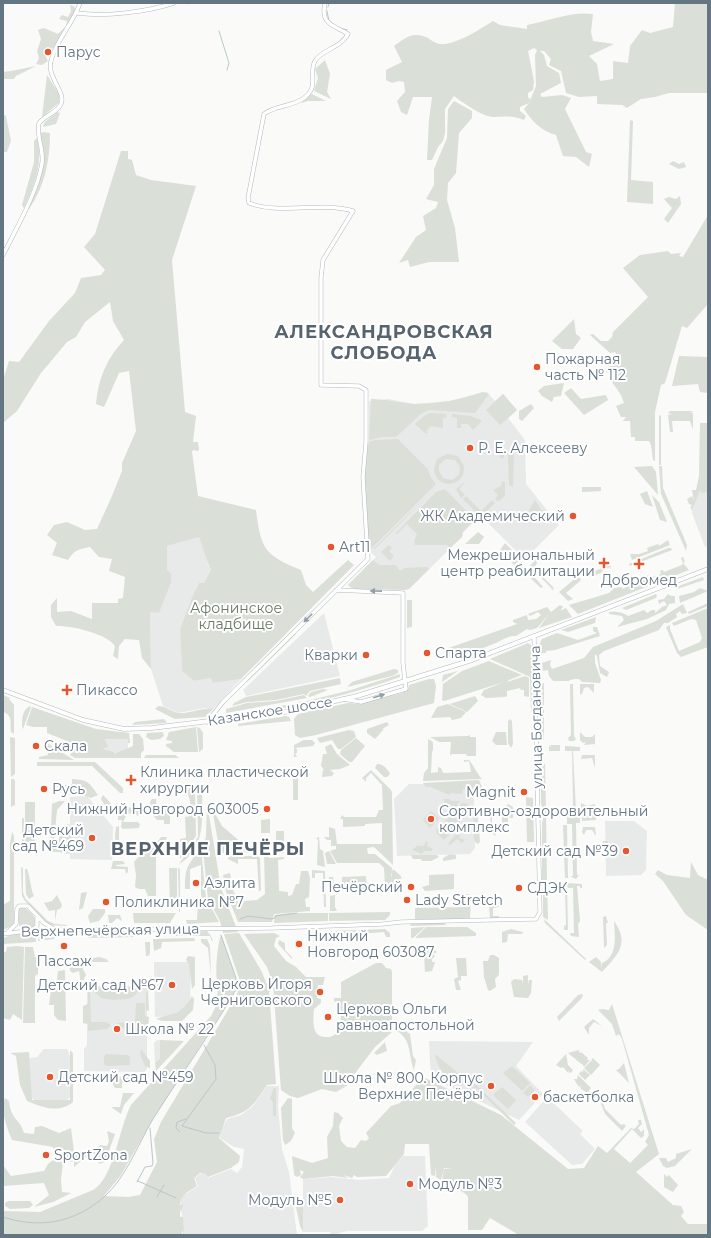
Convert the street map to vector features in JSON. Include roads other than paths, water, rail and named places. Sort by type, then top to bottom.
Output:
[{"type":"main road","name":"Казанское шоссе","points":[[3,690],[84,720],[111,727],[138,729],[285,712],[343,699],[478,658],[708,569]]},
{"type":"street","points":[[3,254],[20,221],[40,172],[42,160],[38,136],[39,123],[59,107],[62,102],[62,95],[50,72],[50,62],[54,52],[77,13],[80,3]]},
{"type":"street","points":[[77,13],[95,15],[145,11],[174,3]]},
{"type":"street","points":[[207,722],[223,702],[368,558],[363,471],[366,442],[366,390],[359,386],[321,385],[321,278],[323,260],[353,211],[322,206],[282,207],[256,205],[249,203],[248,194],[263,116],[266,112],[294,104],[305,97],[314,83],[313,66],[316,60],[344,40],[348,34],[328,23],[323,12],[325,3]]},
{"type":"street","points":[[344,582],[349,591]]},
{"type":"street","points":[[336,590],[403,593],[403,663],[407,687],[402,691],[358,702],[343,699]]},
{"type":"street","name":"улица Богдановича","points":[[392,922],[530,920],[538,917],[540,912],[534,636]]},
{"type":"street","points":[[23,931],[18,928],[16,924],[17,909],[21,905],[28,906],[48,927],[55,930]]},
{"type":"street","points":[[31,930],[37,926],[37,916]]},
{"type":"street","name":"Верхнепечёрская улица","points":[[3,934],[7,932],[31,930],[256,928],[383,924],[392,922]]},
{"type":"street","points":[[7,932],[16,924]]},
{"type":"waterway","points":[[328,7],[329,3]]},
{"type":"waterway","points":[[327,11],[329,21]]},
{"type":"waterway","points":[[340,28],[347,30]]},
{"type":"waterway","points":[[219,31],[229,63],[227,70]]},
{"type":"waterway","points":[[240,919],[248,916],[272,919],[275,918],[275,916],[297,913]]},
{"type":"waterway","points":[[3,1217],[40,1223],[52,1222],[76,1215],[98,1202],[123,1175],[153,1119],[235,991],[236,978],[221,935]]},
{"type":"waterway","points":[[204,1045],[215,1065],[216,1079],[182,1126],[206,1133],[219,1133]]},
{"type":"waterway","points":[[180,1132],[176,1128],[177,1122],[186,1119]]},
{"type":"waterway","points":[[137,1182],[145,1167],[152,1166],[153,1163],[150,1128]]},
{"type":"waterway","points":[[138,1181],[176,1198]]},
{"type":"waterway","points":[[157,1197],[164,1185]]},
{"type":"place","name":"Парус","points":[[48,52]]},
{"type":"place","name":"Пожарная часть № 112","points":[[537,367]]},
{"type":"place","name":"Р. Е. Алексееву","points":[[470,448]]},
{"type":"place","name":"ЖК Академический","points":[[573,516]]},
{"type":"place","name":"Art11","points":[[331,547]]},
{"type":"place","name":"Межрешиональный центр реабилитации","points":[[604,563]]},
{"type":"place","name":"Добромед","points":[[639,564]]},
{"type":"place","name":"Спарта","points":[[427,653]]},
{"type":"place","name":"Кварки","points":[[366,655]]},
{"type":"place","name":"Пикассо","points":[[67,690]]},
{"type":"place","name":"Скала","points":[[36,746]]},
{"type":"place","name":"Клиника пластической хирургии","points":[[131,780]]},
{"type":"place","name":"Русь","points":[[44,789]]},
{"type":"place","name":"Magnit","points":[[524,792]]},
{"type":"place","name":"Нижний Новгород 603005","points":[[267,809]]},
{"type":"place","name":"Сортивно-оздоровительный комплекс","points":[[431,819]]},
{"type":"place","name":"Детский сад №469","points":[[92,838]]},
{"type":"place","name":"Детский сад №39","points":[[626,851]]},
{"type":"place","name":"Аэлита","points":[[196,883]]},
{"type":"place","name":"Печёрский","points":[[411,887]]},
{"type":"place","name":"СДЭК","points":[[519,888]]},
{"type":"place","name":"Lady Stretch","points":[[407,900]]},
{"type":"place","name":"Поликлиника №7","points":[[106,902]]},
{"type":"place","name":"Нижний Новгород 603087","points":[[299,944]]},
{"type":"place","name":"Пассаж","points":[[64,946]]},
{"type":"place","name":"Детский сад №67","points":[[172,985]]},
{"type":"place","name":"Церковь Игоря Черниговского","points":[[320,992]]},
{"type":"place","name":"Церковь Ольги равноапостольной","points":[[328,1017]]},
{"type":"place","name":"Школа № 22","points":[[117,1029]]},
{"type":"place","name":"Детский сад №459","points":[[50,1077]]},
{"type":"place","name":"Школа № 800. Корпус Верхние Печёры","points":[[491,1086]]},
{"type":"place","name":"баскетболка","points":[[535,1097]]},
{"type":"place","name":"SportZona","points":[[46,1155]]},
{"type":"place","name":"Модуль №3","points":[[410,1184]]},
{"type":"place","name":"Модуль №5","points":[[340,1200]]},
{"type":"district","name":"АЛЕКСАНДРОВСКАЯ СЛОБОДА","points":[[384,342]]},
{"type":"district","name":"ВЕРХНИЕ ПЕЧЁРЫ","points":[[208,849]]},
{"type":"park label","name":"Афонинское кладбище","points":[[236,616]]}]
